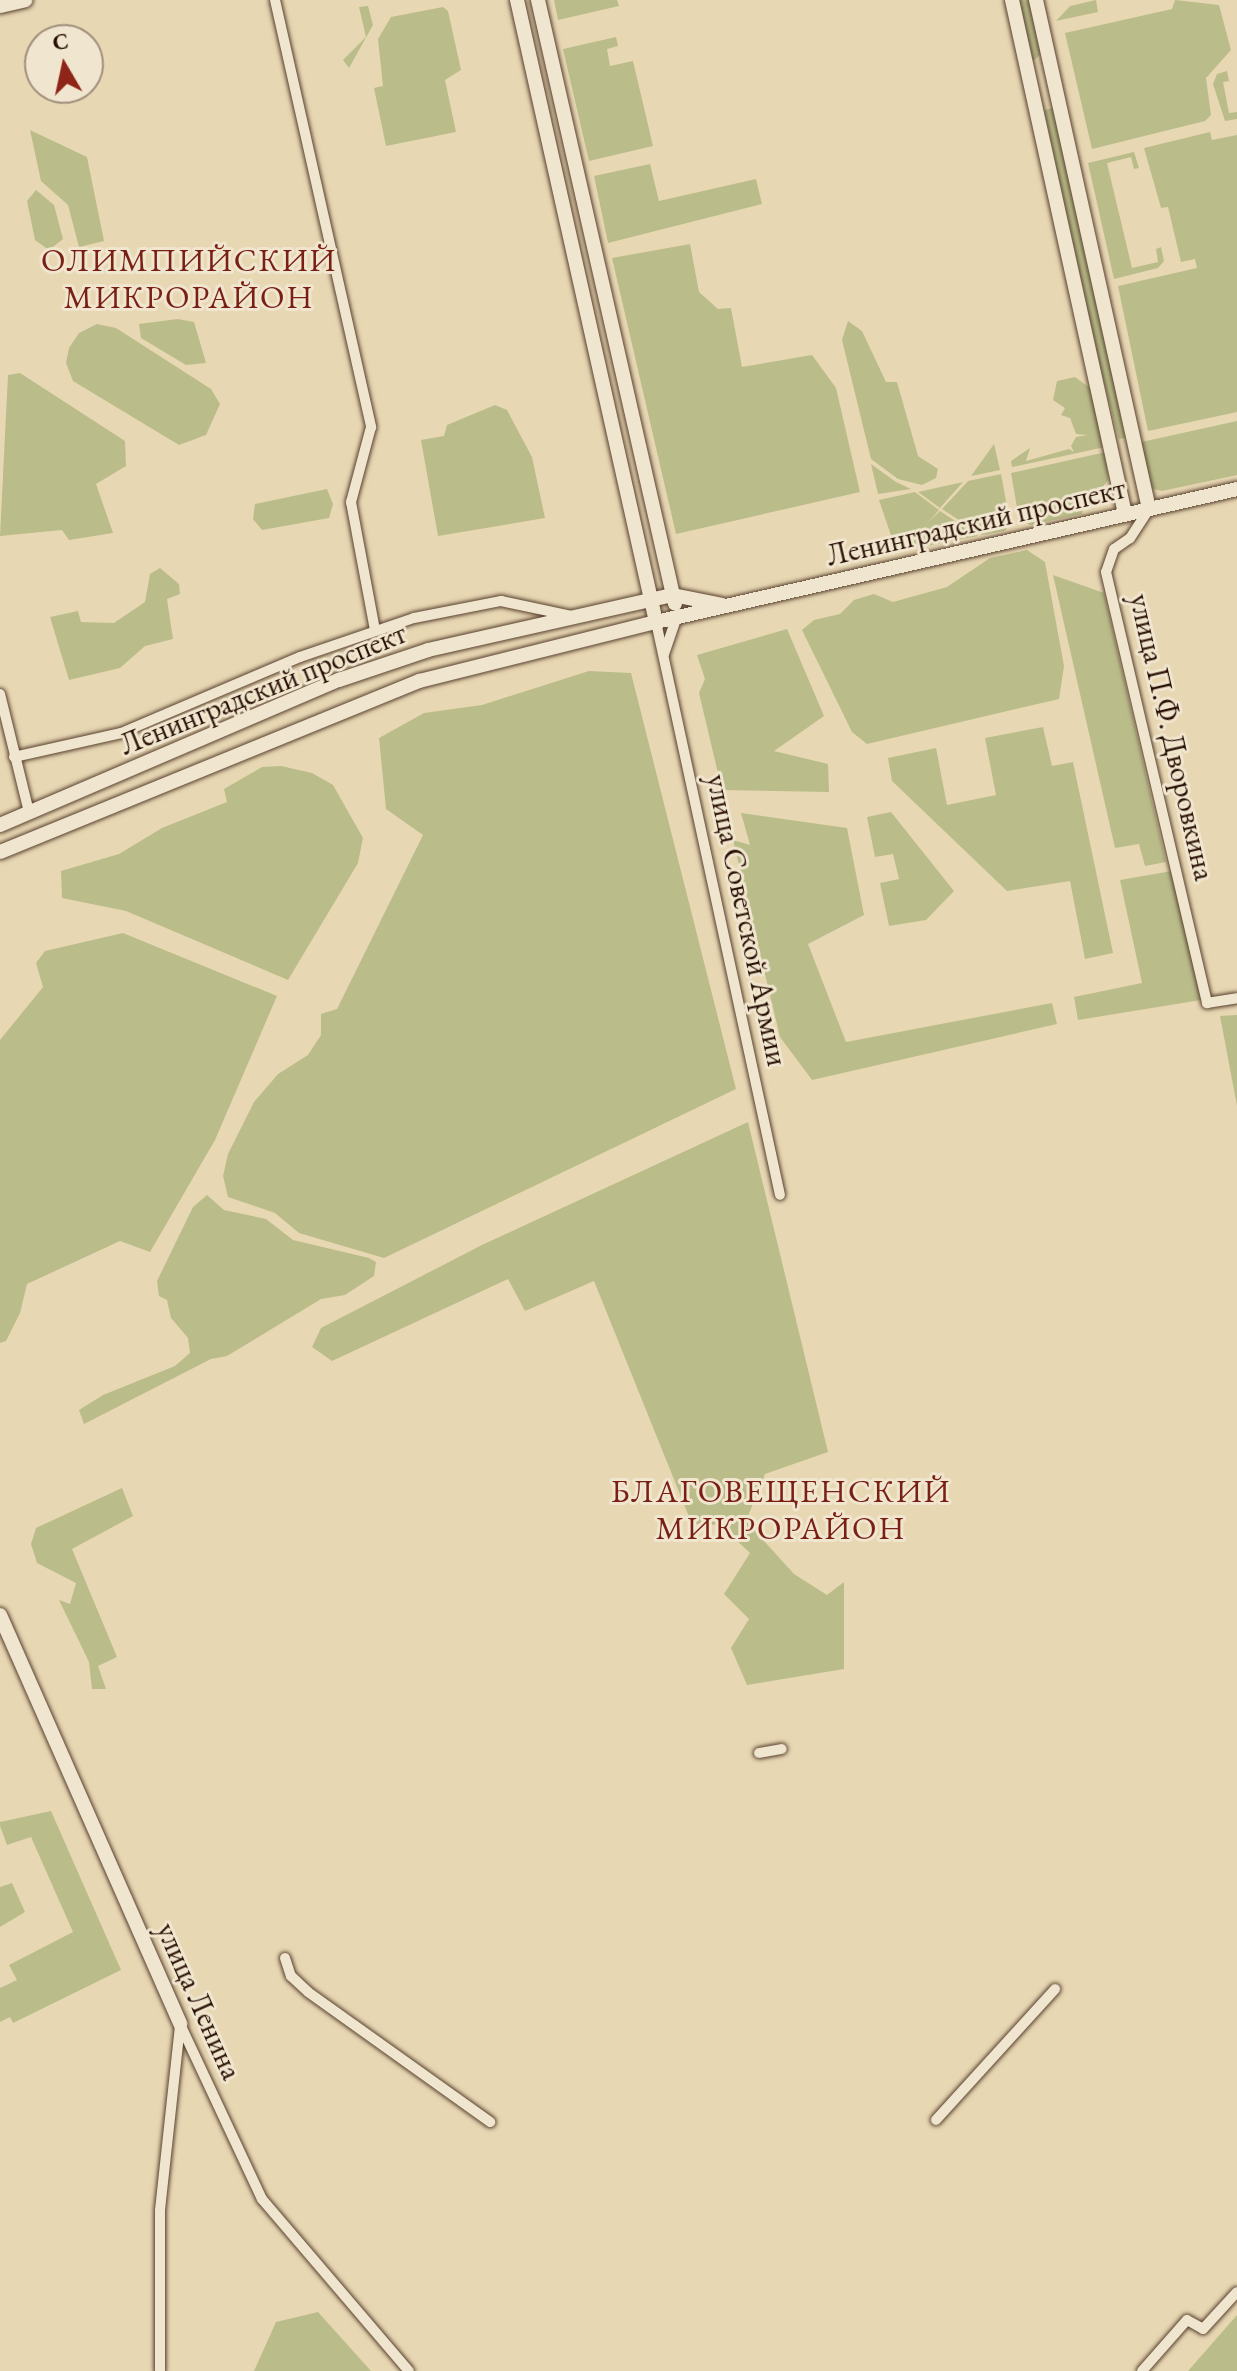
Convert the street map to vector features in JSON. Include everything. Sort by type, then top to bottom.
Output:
[{"type":"street","points":[[0,6],[25,0]]},
{"type":"street","points":[[275,0],[371,427],[351,502],[375,630]]},
{"type":"street","name":"улица Советской Армии","points":[[517,0],[780,1195]]},
{"type":"street","points":[[538,0],[673,595],[677,617],[663,656]]},
{"type":"street","points":[[1012,0],[1130,538]]},
{"type":"street","points":[[1036,0],[1149,509]]},
{"type":"street","points":[[1035,103],[1058,98]]},
{"type":"street","points":[[578,281],[600,276]]},
{"type":"street","name":"Ленинградский проспект","points":[[0,852],[386,692],[656,622],[1237,489]]},
{"type":"street","name":"улица П.Ф. Дворовкина","points":[[1149,509],[1130,538],[1114,549],[1106,572],[1207,1003],[1237,998]]},
{"type":"street","name":"Ленинградский проспект","points":[[22,843],[6,823],[339,680],[428,650],[673,595],[727,606]]},
{"type":"street","points":[[14,757],[121,733],[375,630],[501,601],[574,617]]},
{"type":"street","points":[[0,694],[29,812]]},
{"type":"street","name":"улица Ленина","points":[[0,1615],[180,2024],[262,2199],[409,2371]]},
{"type":"street","points":[[759,1753],[782,1749]]},
{"type":"street","points":[[285,1958],[291,1976],[308,1992],[490,2122]]},
{"type":"street","points":[[936,2120],[1055,1989]]},
{"type":"street","points":[[160,2371],[160,2210],[180,2024]]},
{"type":"street","points":[[1142,2371],[1187,2320],[1203,2329],[1237,2292]]},
{"type":"green space","points":[[554,0],[617,0],[619,6],[558,20]]},
{"type":"green space","points":[[1019,0],[1030,0],[1041,54],[1033,61]]},
{"type":"green space","points":[[1096,0],[1098,12],[1056,21],[1070,6]]},
{"type":"green space","points":[[1175,0],[1219,5],[1231,50],[1206,78],[1211,115],[1205,121],[1092,149],[1065,33],[1172,9]]},
{"type":"green space","points":[[368,6],[373,25],[349,68],[343,60],[366,37],[359,7]]},
{"type":"green space","points":[[443,7],[448,11],[461,70],[445,80],[456,132],[386,146],[374,88],[383,86],[378,39],[391,17]]},
{"type":"green space","points":[[616,37],[618,46],[607,49],[610,66],[633,61],[653,146],[589,161],[563,49]]},
{"type":"green space","points":[[1227,71],[1229,81],[1223,82],[1229,113],[1237,112],[1237,119],[1225,121],[1213,84],[1217,74]]},
{"type":"green space","points":[[1054,108],[1125,438],[1119,439],[1100,367],[1044,110]]},
{"type":"green space","points":[[30,130],[87,157],[104,241],[79,247],[68,205],[41,181]]},
{"type":"green space","points":[[1210,132],[1212,140],[1237,135],[1237,412],[1148,431],[1118,286],[1197,268],[1195,259],[1181,262],[1168,207],[1161,208],[1144,148]]},
{"type":"green space","points":[[1134,152],[1139,168],[1134,169],[1131,157],[1107,163],[1132,268],[1158,262],[1156,249],[1161,247],[1164,261],[1158,268],[1114,279],[1088,163]]},
{"type":"green space","points":[[650,164],[659,201],[756,179],[762,204],[608,243],[594,176]]},
{"type":"green space","points":[[36,190],[54,205],[63,239],[49,250],[35,240],[27,201]]},
{"type":"green space","points":[[690,244],[699,292],[718,309],[731,308],[742,367],[812,355],[836,388],[860,492],[676,534],[612,258]]},
{"type":"green space","points":[[178,319],[194,322],[206,363],[186,365],[141,338],[139,324]]},
{"type":"green space","points":[[848,321],[862,331],[886,382],[897,382],[918,456],[938,469],[936,478],[922,485],[898,479],[871,459],[842,340]]},
{"type":"green space","points":[[97,324],[116,328],[211,389],[220,404],[206,435],[179,445],[73,381],[66,363],[69,348],[79,333]]},
{"type":"green space","points":[[20,373],[125,441],[126,466],[96,484],[113,533],[69,540],[62,530],[0,536],[8,375]]},
{"type":"green space","points":[[1075,377],[1090,388],[1105,447],[1012,467],[1011,461],[1030,448],[1026,461],[1069,449],[1074,452],[1071,446],[1076,437],[1088,435],[1076,434],[1070,418],[1061,415],[1065,408],[1053,400],[1057,381]]},
{"type":"green space","points":[[495,405],[507,410],[532,457],[545,518],[438,536],[421,440],[444,436],[447,425]]},
{"type":"green space","points":[[1237,421],[1237,475],[1162,491],[1149,488],[1137,443]]},
{"type":"green space","points":[[994,444],[1000,470],[971,476]]},
{"type":"green space","points":[[1106,452],[1108,480],[1099,492],[1086,495],[1082,514],[1030,525],[1019,519],[1011,473]]},
{"type":"green space","points":[[871,464],[896,482],[911,489],[878,494]]},
{"type":"green space","points":[[1001,474],[1010,523],[1005,531],[982,535],[942,509],[968,481]]},
{"type":"green space","points":[[963,482],[940,508],[918,492]]},
{"type":"green space","points":[[327,489],[333,504],[329,518],[262,530],[253,519],[255,504]]},
{"type":"green space","points":[[915,492],[939,510],[918,534],[895,547],[879,500]]},
{"type":"green space","points":[[940,511],[978,536],[905,550],[903,546]]},
{"type":"green space","points":[[1027,550],[1045,562],[1064,666],[1059,699],[867,744],[852,732],[802,630],[814,620],[840,614],[854,600],[874,594],[893,602],[947,587],[990,558]]},
{"type":"green space","points":[[160,568],[179,584],[180,594],[167,599],[173,639],[145,646],[120,668],[69,680],[50,617],[78,611],[81,622],[114,623],[145,602],[150,574]]},
{"type":"green space","points":[[1053,575],[1104,593],[1166,862],[1145,866],[1139,844],[1115,848]]},
{"type":"green space","points":[[787,629],[824,716],[774,751],[828,764],[829,792],[722,790],[699,693],[705,679],[697,655]]},
{"type":"green space","points":[[589,671],[631,673],[736,1089],[384,1258],[299,1233],[275,1213],[228,1197],[223,1176],[228,1154],[254,1102],[278,1074],[308,1055],[321,1035],[321,1014],[337,1009],[423,835],[386,809],[379,738],[424,713],[482,705]]},
{"type":"green space","points":[[1043,727],[1052,766],[1073,762],[1113,953],[1085,959],[1070,881],[1007,891],[892,781],[888,758],[936,748],[947,805],[996,795],[985,738]]},
{"type":"green space","points":[[281,766],[312,773],[333,785],[363,838],[358,863],[288,980],[126,911],[62,898],[61,871],[119,854],[162,828],[227,802],[224,789],[262,767]]},
{"type":"green space","points":[[891,812],[954,891],[926,920],[889,926],[880,883],[899,879],[893,854],[875,857],[867,817]]},
{"type":"green space","points":[[741,813],[847,828],[864,915],[808,944],[846,1042],[1052,1003],[1057,1024],[812,1080],[780,1037],[733,840],[750,845]]},
{"type":"green space","points":[[1172,871],[1201,1000],[1078,1020],[1074,997],[1142,983],[1120,880]]},
{"type":"green space","points":[[123,933],[277,996],[215,1140],[150,1252],[120,1241],[27,1284],[20,1313],[6,1341],[0,1343],[0,1040],[43,987],[36,963],[45,951]]},
{"type":"green space","points":[[1237,1015],[1237,1106],[1220,1016]]},
{"type":"green space","points":[[748,1122],[828,1452],[765,1474],[746,1521],[794,1574],[827,1595],[844,1582],[844,1669],[747,1685],[731,1648],[749,1619],[724,1594],[750,1553],[720,1525],[692,1524],[594,1281],[525,1311],[508,1279],[332,1361],[312,1347],[321,1328],[482,1245]]},
{"type":"green space","points":[[207,1195],[224,1210],[266,1219],[293,1240],[369,1258],[376,1262],[374,1276],[345,1295],[321,1299],[227,1356],[211,1359],[84,1424],[79,1410],[103,1395],[175,1366],[190,1353],[188,1338],[171,1318],[167,1300],[159,1296],[157,1281],[193,1207]]},
{"type":"green space","points":[[122,1488],[133,1516],[72,1549],[117,1657],[98,1666],[106,1689],[92,1689],[89,1662],[59,1600],[70,1604],[76,1583],[37,1563],[31,1544],[36,1528]]},
{"type":"green space","points":[[51,1811],[121,1970],[13,2023],[10,2017],[0,2022],[0,1988],[17,1980],[9,1965],[73,1932],[31,1837],[7,1845],[0,1826],[0,1822]]},
{"type":"green space","points":[[12,1883],[25,1912],[0,1927],[0,1887]]},
{"type":"green space","points":[[318,2312],[371,2371],[254,2371],[276,2322]]},
{"type":"green space","points":[[1237,2315],[1237,2371],[1188,2371]]},
{"type":"district","name":"ОЛИМПИЙСКИЙ МИКРОРАЙОН","points":[[189,280]]},
{"type":"district","name":"БЛАГОВЕЩЕНСКИЙ МИКРОРАЙОН","points":[[781,1510]]}]
